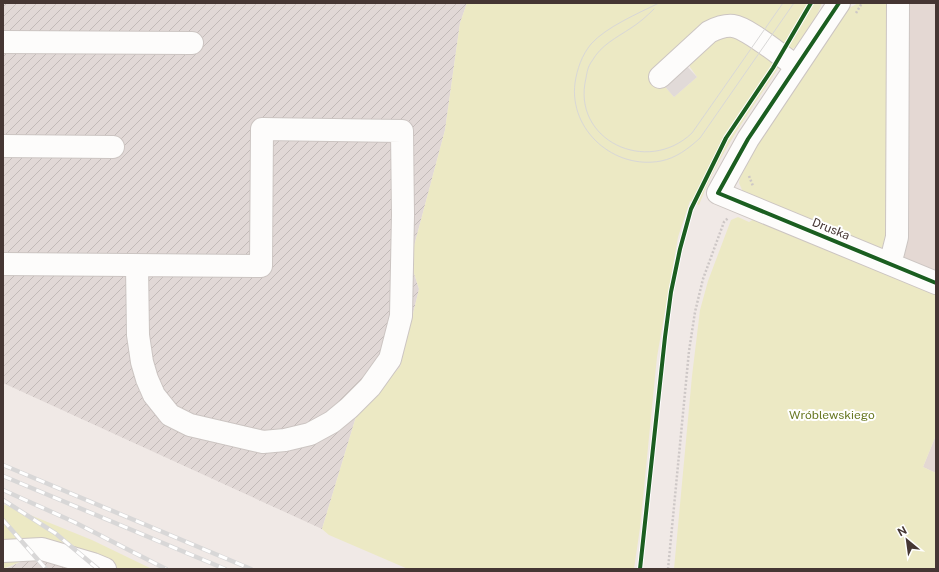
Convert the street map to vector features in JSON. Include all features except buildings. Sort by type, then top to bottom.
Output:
[{"type":"street","points":[[660,77],[709,32],[726,26],[732,26],[744,30],[796,66],[839,3]]},
{"type":"street","points":[[889,263],[897,237],[898,3]]},
{"type":"street","points":[[3,42],[192,43]]},
{"type":"street","name":"Druska","points":[[796,66],[748,139],[718,193],[936,283]]},
{"type":"street","points":[[3,264],[262,266],[262,130],[402,131],[402,316],[390,359],[370,387],[349,408],[332,422],[310,434],[285,440],[263,442],[190,425],[170,415],[154,395],[147,380],[142,362],[138,335],[137,266]]},
{"type":"street","points":[[3,146],[113,147]]},
{"type":"street","points":[[3,551],[42,549],[78,559],[105,569]]},
{"type":"path","points":[[668,569],[689,351],[695,312],[705,272],[724,222],[730,215]]},
{"type":"shaded area","points":[[3,3],[467,3],[460,23],[445,130],[410,261],[419,289],[400,367],[358,410],[322,529],[3,383]]},
{"type":"shaded area","points":[[904,3],[936,3],[936,274],[900,258]]},
{"type":"shaded area","points":[[676,55],[697,77],[674,97],[654,74]]},
{"type":"shaded area","points":[[936,435],[936,473],[923,467]]},
{"type":"shaded area","points":[[27,559],[55,559],[78,569],[5,569]]},
{"type":"green space","points":[[467,3],[822,3],[806,35],[797,46],[791,50],[740,23],[654,74],[674,97],[697,77],[690,67],[690,59],[730,30],[779,65],[724,152],[706,187],[699,205],[690,201],[678,237],[657,357],[640,528],[634,569],[408,569],[329,535],[322,529],[358,410],[400,367],[419,289],[410,261],[445,130],[460,23]]},
{"type":"green space","points":[[858,3],[891,3],[890,187],[886,245],[879,249],[743,192],[739,183],[740,178],[756,147],[808,70],[816,54],[846,10]]},
{"type":"green space","name":"Wróblewskiego","points":[[738,217],[749,222],[754,219],[936,291],[936,435],[923,467],[936,473],[936,569],[674,569],[692,376],[700,310],[708,281],[731,220]]},
{"type":"green space","points":[[3,504],[92,540],[152,569],[78,569],[55,559],[27,559],[3,569]]},
{"type":"tram line","points":[[659,3],[623,21],[597,38],[588,48],[583,57],[575,83],[575,100],[579,116],[587,131],[598,143],[612,153],[627,159],[644,162],[661,161],[672,158],[700,138],[794,3]]},
{"type":"tram line","points":[[654,9],[637,24],[609,42],[600,50],[590,65],[586,78],[584,100],[590,119],[601,134],[616,145],[635,151],[654,151],[674,146],[692,133],[783,3]]},
{"type":"railway","points":[[3,465],[251,569]]},
{"type":"railway","points":[[3,476],[225,569]]},
{"type":"railway","points":[[3,490],[74,522],[166,569]]},
{"type":"railway","points":[[3,500],[55,533],[98,569]]},
{"type":"railway","points":[[3,520],[46,569]]},
{"type":"cycle path","points":[[640,569],[671,292],[680,249],[691,209],[726,138],[773,68],[811,3]]},
{"type":"cycle path","points":[[839,3],[748,139],[718,193],[936,283]]}]
